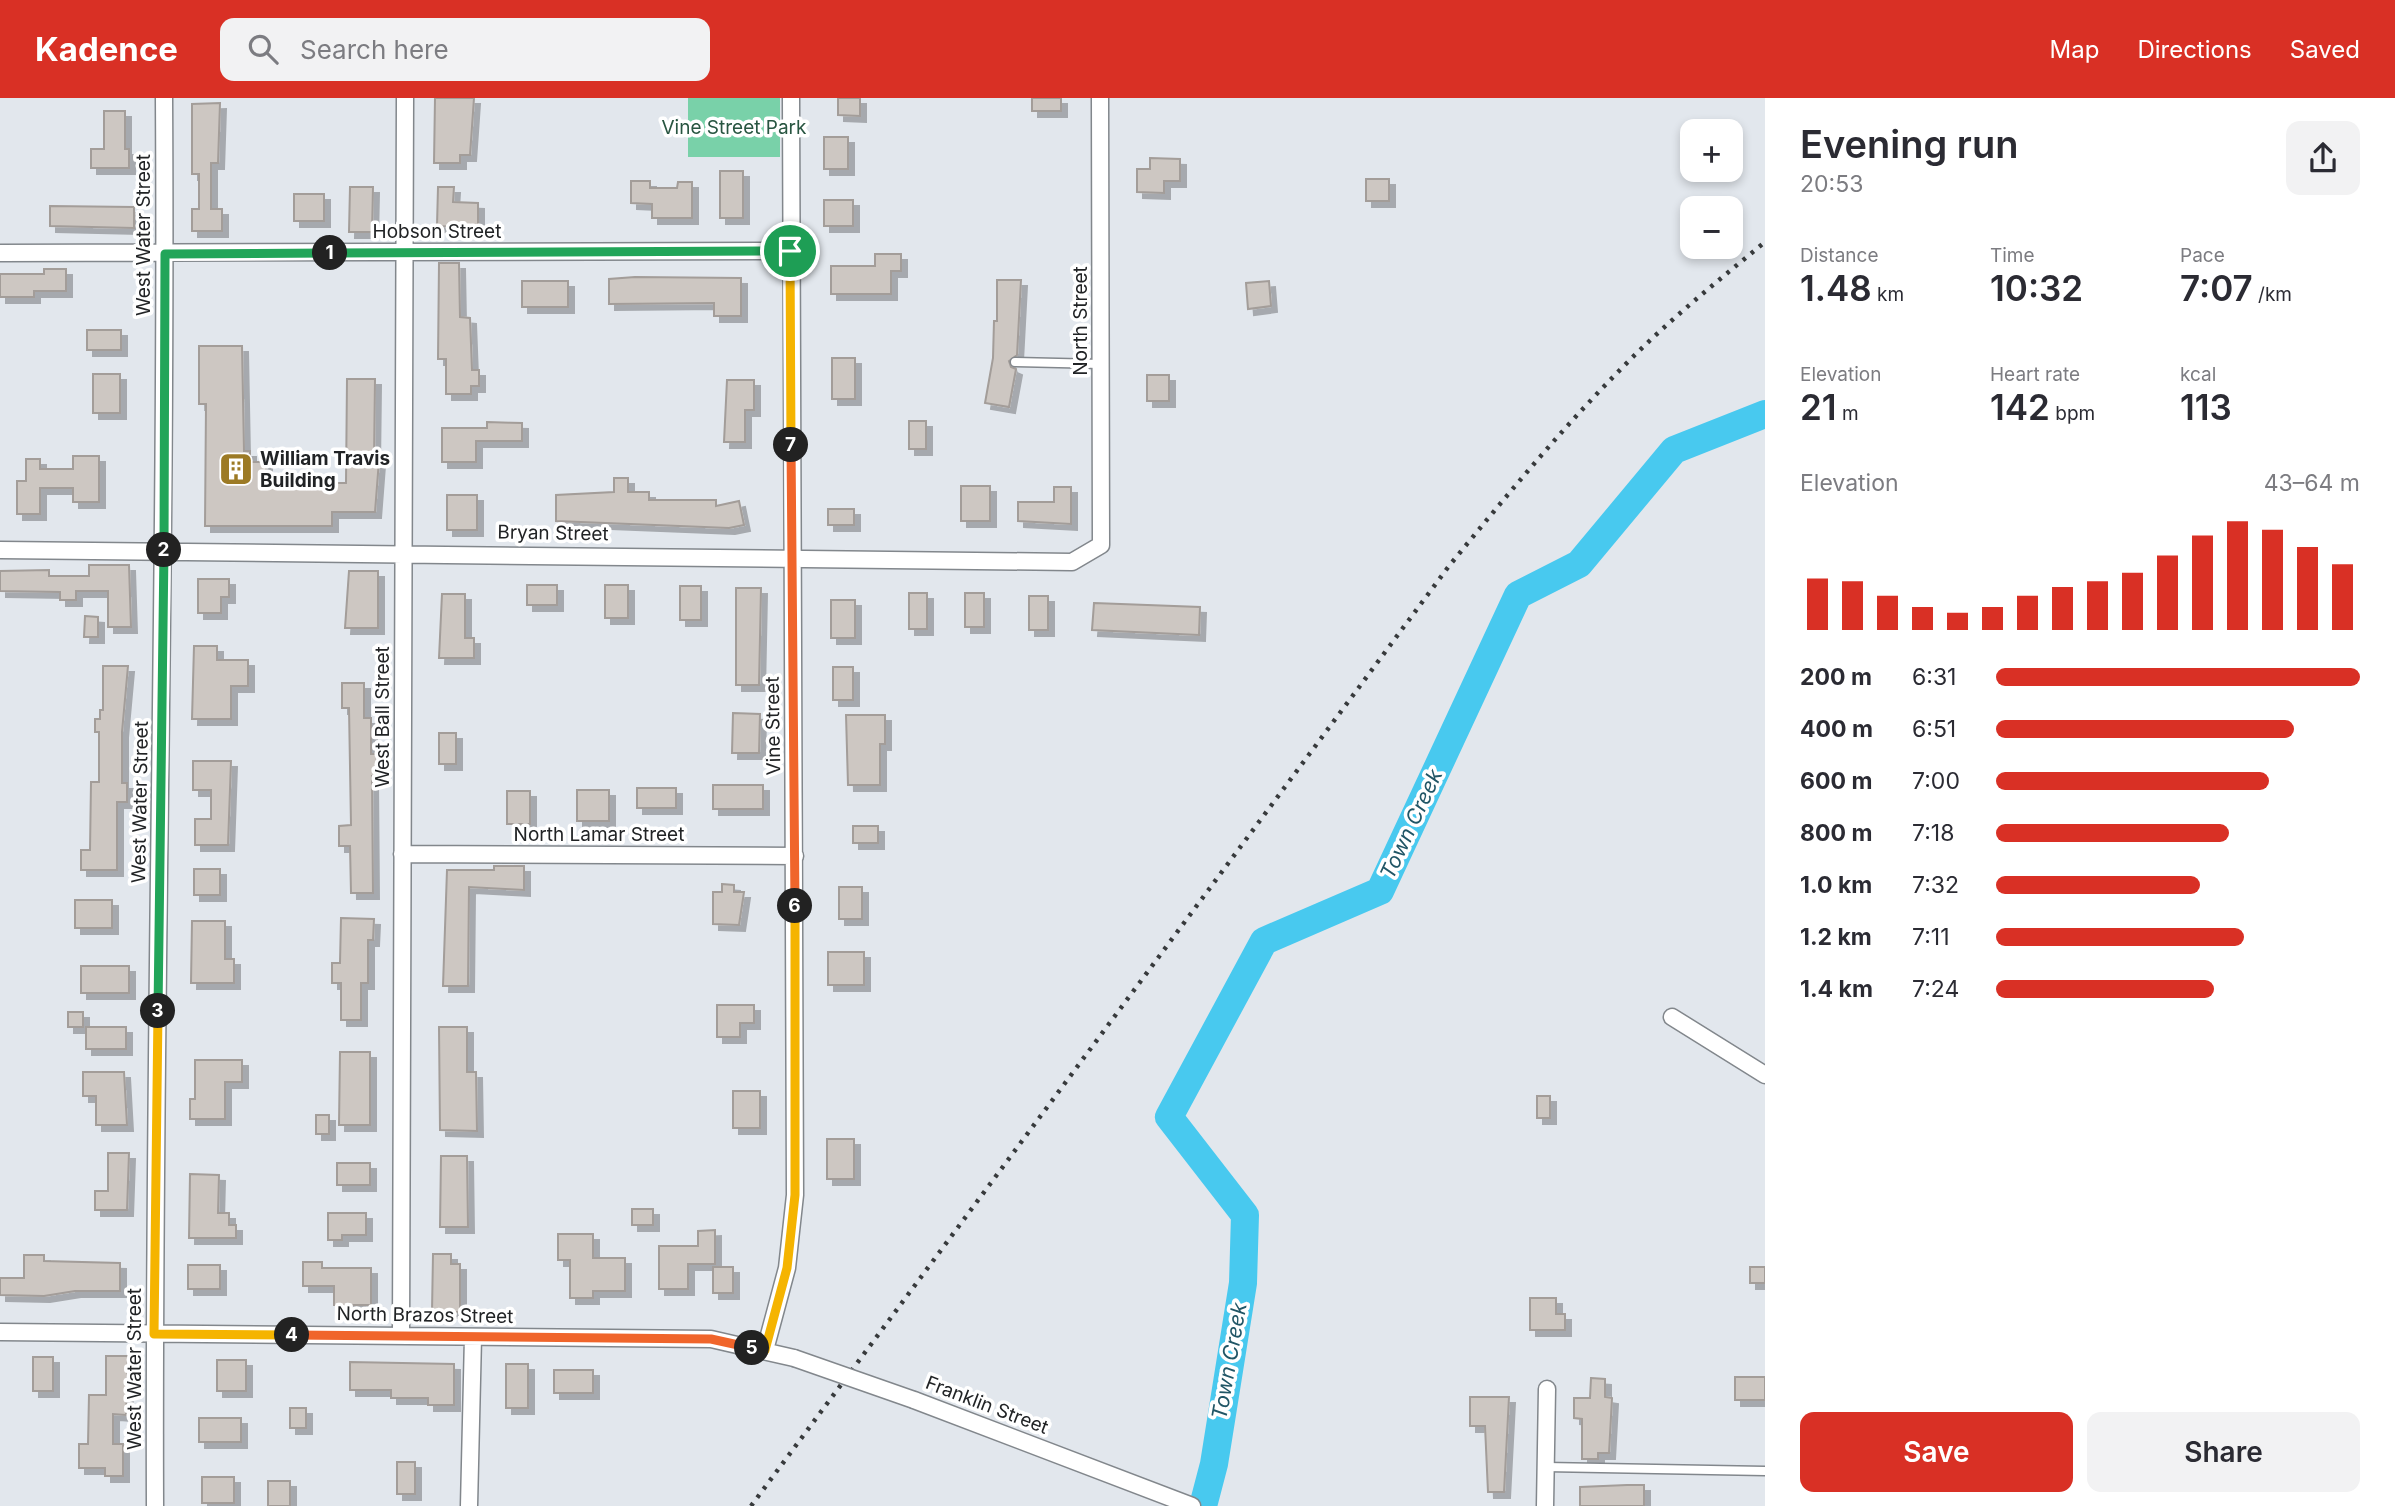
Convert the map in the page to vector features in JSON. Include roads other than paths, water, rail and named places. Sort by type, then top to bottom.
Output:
[{"type":"street","name":"West Water Street","points":[[155,1506],[154,1334],[164,551],[164,98]]},
{"type":"street","name":"West Ball Street","points":[[401,1336],[405,98]]},
{"type":"street","name":"Vine Street","points":[[765,1350],[787,1268],[795,1195],[791,98]]},
{"type":"street","name":"North Street","points":[[1100,98],[1101,545]]},
{"type":"street","name":"Hobson Street","points":[[0,253],[790,251]]},
{"type":"street","name":"Bryan Street","points":[[0,550],[792,556],[1072,562],[1101,545]]},
{"type":"street","name":"North Lamar Street","points":[[402,855],[795,856]]},
{"type":"street","points":[[1672,1017],[1765,1075]]},
{"type":"street","name":"North Brazos Street","points":[[0,1332],[711,1339],[765,1350]]},
{"type":"street","points":[[469,1506],[473,1337]]},
{"type":"street","name":"Franklin Street","points":[[765,1350],[914,1400],[1192,1506]]},
{"type":"street","points":[[1545,1506],[1547,1389]]},
{"type":"lane","points":[[1015,362],[1101,363]]},
{"type":"lane","points":[[1546,1467],[1765,1471]]},
{"type":"waterway","name":"Town Creek","points":[[1203,1506],[1214,1464],[1243,1283],[1245,1215],[1169,1117],[1264,941],[1380,891],[1518,595],[1579,564],[1674,450],[1765,414]]},
{"type":"railway","points":[[751,1506],[1449,566],[1552,443],[1634,355],[1765,242]]},
{"type":"place","name":"William Travis Building","points":[[236,469]]},
{"type":"park label","name":"Vine Street Park","points":[[734,127]]}]
